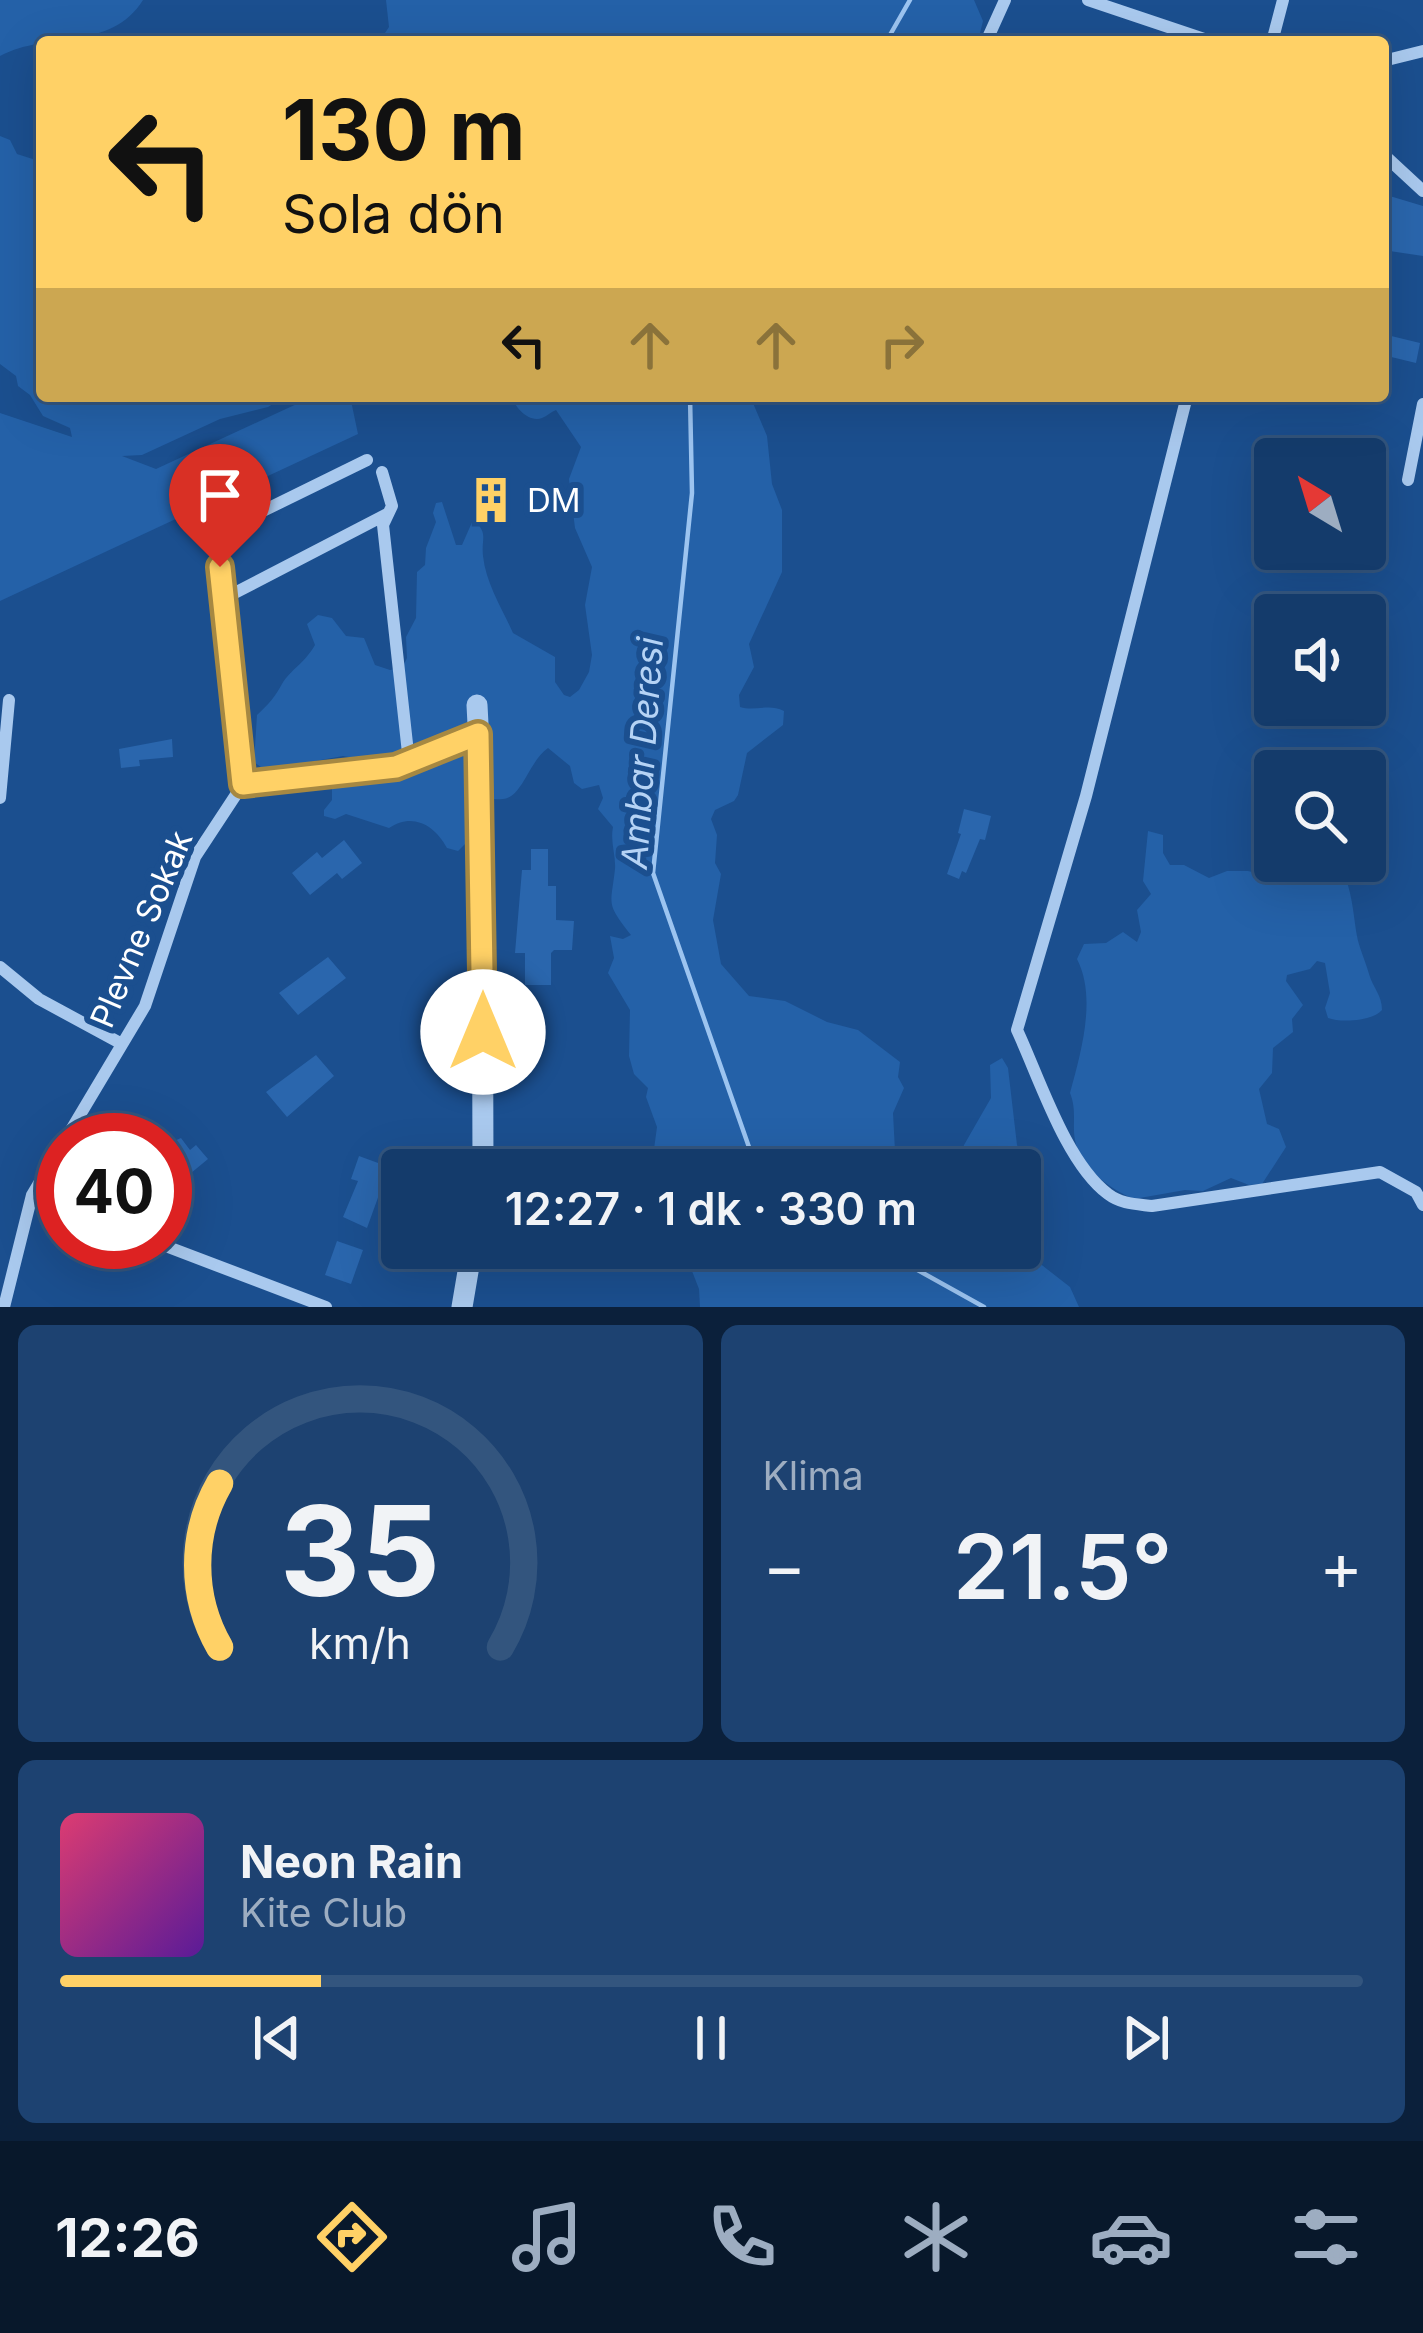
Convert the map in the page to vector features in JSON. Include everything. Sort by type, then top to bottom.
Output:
[{"type":"street","points":[[989,36],[1005,0]]},
{"type":"street","points":[[1088,0],[1195,36]]},
{"type":"street","points":[[1274,36],[1283,0]]},
{"type":"street","points":[[1389,60],[1423,51]]},
{"type":"street","points":[[1389,160],[1423,191]]},
{"type":"street","points":[[1185,402],[1086,796],[1017,1030],[1067,1141],[1096,1182],[1128,1204],[1152,1206],[1379,1172],[1416,1192],[1423,1205]]},
{"type":"street","points":[[1408,479],[1423,404]]},
{"type":"street","points":[[367,460],[216,534],[243,784],[396,767],[478,734]]},
{"type":"street","points":[[382,472],[392,506],[383,525],[409,762]]},
{"type":"street","points":[[223,599],[388,514]]},
{"type":"street","points":[[0,798],[9,700]]},
{"type":"street","points":[[477,705],[482,802],[483,1149]]},
{"type":"street","name":"Plevne Sokak","points":[[81,1113],[145,1006],[195,856],[243,784]]},
{"type":"street","points":[[0,967],[39,998],[122,1044]]},
{"type":"street","name":"Plevne Sokak","points":[[4,1307],[36,1188]]},
{"type":"street","points":[[32,1195],[36,1197]]},
{"type":"street","points":[[192,1256],[326,1307]]},
{"type":"street","points":[[462,1307],[468,1269]]},
{"type":"shaded area","points":[[0,0],[143,0],[114,27],[85,36],[36,36],[36,45],[0,56]]},
{"type":"shaded area","points":[[386,0],[974,0],[983,21],[979,36],[383,36],[389,27]]},
{"type":"shaded area","points":[[0,136],[10,140],[17,154],[36,160],[36,402],[276,402],[220,419],[142,455],[122,456],[156,469],[301,402],[351,402],[358,434],[0,601],[0,413],[72,437],[70,428],[43,416],[18,386],[16,376],[0,364]]},
{"type":"shaded area","points":[[515,402],[753,402],[767,436],[772,484],[782,510],[782,572],[749,644],[754,667],[739,695],[740,707],[784,711],[783,725],[747,753],[734,801],[715,810],[711,819],[717,835],[715,863],[721,874],[713,920],[721,964],[749,996],[785,1001],[827,1022],[858,1030],[900,1062],[898,1077],[904,1088],[893,1113],[895,1149],[654,1149],[657,1127],[646,1097],[648,1088],[634,1074],[629,1056],[630,1010],[608,973],[614,958],[610,936],[623,939],[631,935],[612,904],[613,827],[598,809],[603,798],[599,785],[582,789],[574,783],[570,766],[548,748],[510,797],[472,798],[467,842],[458,851],[447,848],[422,823],[406,821],[389,828],[346,814],[335,819],[324,816],[332,788],[355,781],[376,762],[343,756],[265,770],[254,762],[257,715],[315,645],[307,624],[318,615],[332,618],[346,636],[364,638],[375,665],[402,668],[407,658],[406,637],[416,618],[417,572],[425,565],[436,503],[442,502],[456,545],[462,545],[473,520],[481,529],[488,577],[513,633],[555,657],[555,682],[564,695],[570,697],[579,690],[592,655],[585,605],[592,567],[575,528],[569,479],[581,447],[556,410],[542,418],[527,416]]},
{"type":"shaded area","points":[[1148,831],[1163,835],[1163,853],[1170,865],[1184,865],[1209,878],[1227,871],[1248,871],[1254,873],[1254,882],[1347,882],[1349,887],[1358,939],[1382,1010],[1356,1020],[1328,1018],[1325,963],[1317,961],[1310,969],[1287,975],[1286,981],[1303,1005],[1292,1019],[1293,1032],[1273,1048],[1272,1073],[1259,1089],[1267,1124],[1279,1129],[1286,1147],[1262,1184],[1231,1178],[1203,1191],[1134,1199],[1097,1176],[1078,1150],[1070,1093],[1082,1043],[1086,991],[1077,959],[1084,944],[1106,943],[1123,932],[1137,942],[1141,932],[1137,910],[1151,894],[1143,881]]},
{"type":"shaded area","points":[[1002,1058],[1008,1068],[1019,1149],[963,1149],[991,1098],[990,1065]]},
{"type":"shaded area","points":[[1041,1264],[1070,1287],[1079,1307],[700,1307],[691,1269],[1041,1269]]},
{"type":"building","points":[[1389,196],[1423,206],[1423,256],[1389,251]]},
{"type":"building","points":[[1389,335],[1420,343],[1416,363],[1389,356]]},
{"type":"building","points":[[172,739],[173,757],[139,760],[140,766],[121,768],[119,749]]},
{"type":"building","points":[[964,809],[991,816],[985,840],[980,839],[959,879],[947,874]]},
{"type":"building","points":[[344,840],[362,863],[342,879],[337,873],[310,895],[292,873],[317,852],[322,858]]},
{"type":"building","points":[[531,849],[548,849],[548,886],[556,886],[556,920],[574,921],[572,950],[551,953],[551,985],[525,985],[525,953],[515,953],[522,870],[531,870]]},
{"type":"building","points":[[328,957],[346,978],[298,1015],[279,993]]},
{"type":"building","points":[[316,1055],[334,1076],[287,1117],[266,1092]]},
{"type":"building","points":[[196,1145],[208,1159],[192,1172]]},
{"type":"building","points":[[359,1156],[381,1164],[381,1189],[367,1228],[343,1217],[358,1181],[351,1179]]},
{"type":"building","points":[[337,1241],[363,1250],[351,1284],[325,1275]]},
{"type":"waterway","name":"Ambar Deresi","points":[[889,36],[910,0]]},
{"type":"waterway","name":"Ambar Deresi","points":[[690,402],[692,493],[653,873],[750,1149]]},
{"type":"waterway","name":"Ambar Deresi","points":[[916,1269],[984,1307]]},
{"type":"place","name":"DM","points":[[491,500]]},
{"type":"route","points":[[220,567],[243,784],[396,767],[478,734],[483,1032]]}]
